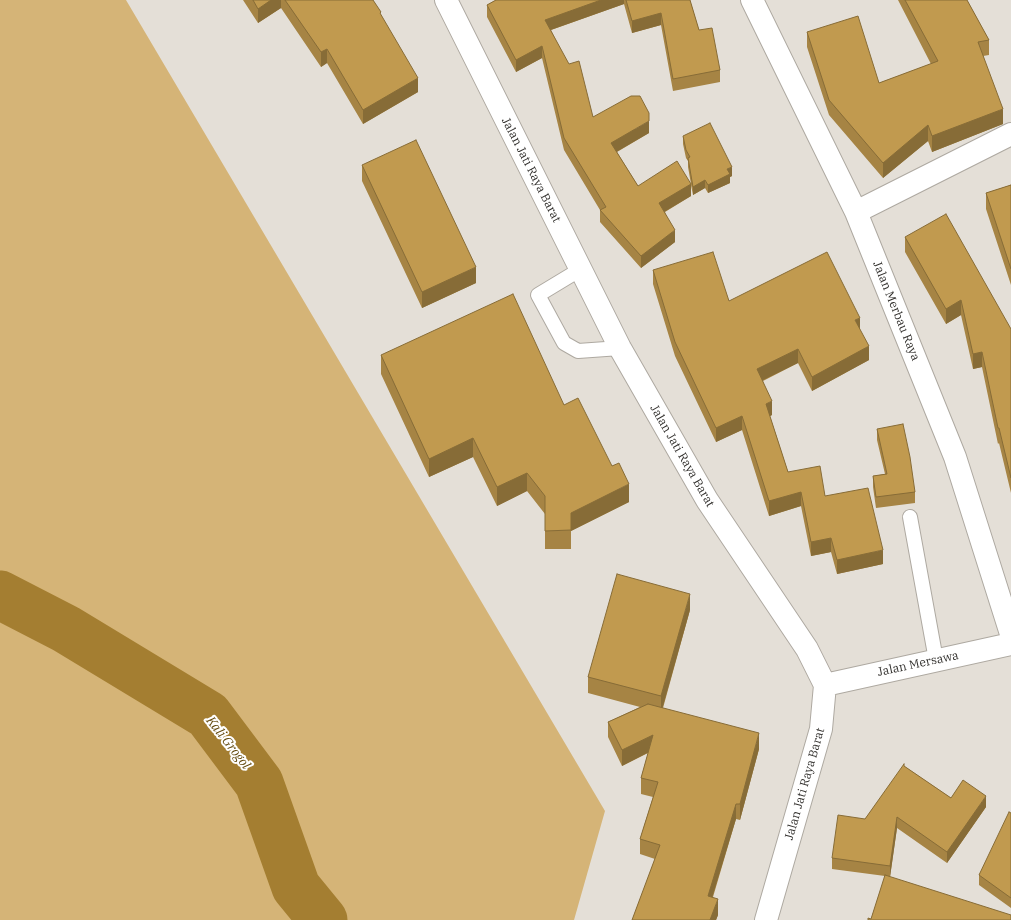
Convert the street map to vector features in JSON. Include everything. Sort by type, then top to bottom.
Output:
[{"type":"street","name":"Jalan Jati Raya Barat","points":[[446,0],[620,348],[707,500],[807,649],[825,684],[821,729],[766,920]]},
{"type":"street","name":"Jalan Merbau Raya","points":[[752,0],[856,212],[955,457],[1011,634]]},
{"type":"street","points":[[856,212],[1011,134]]},
{"type":"street","name":"Jalan Mersawa","points":[[825,684],[1011,644]]},
{"type":"lane","points":[[581,269],[538,294],[564,343],[578,351],[620,348]]},
{"type":"lane","points":[[910,517],[936,660]]},
{"type":"shaded area","points":[[0,0],[126,0],[605,811],[574,920],[0,920]]},
{"type":"building","points":[[253,0],[271,0],[258,9]]},
{"type":"building","points":[[285,0],[373,0],[418,78],[363,110],[327,49],[321,52]]},
{"type":"building","points":[[496,0],[601,0],[545,20],[569,64],[579,61],[593,117],[631,96],[640,96],[649,113],[649,121],[611,143],[638,186],[677,161],[691,184],[659,203],[675,230],[641,256],[600,210],[606,207],[564,138],[542,46],[516,60],[487,5]]},
{"type":"building","points":[[626,0],[690,0],[699,30],[712,28],[720,70],[673,79],[661,13],[632,21]]},
{"type":"building","points":[[905,0],[967,0],[989,40],[978,42],[1003,109],[932,136],[928,125],[883,163],[829,100],[807,32],[858,16],[879,83],[938,61]]},
{"type":"building","points":[[710,123],[732,167],[727,169],[730,174],[708,185],[705,180],[693,187],[688,158],[690,157],[686,150],[683,136]]},
{"type":"building","points":[[416,140],[476,267],[422,292],[362,165]]},
{"type":"building","points":[[1011,185],[1011,269],[986,193]]},
{"type":"building","points":[[946,214],[1011,329],[1011,478],[998,428],[982,352],[973,354],[961,300],[946,309],[905,237]]},
{"type":"building","points":[[713,252],[729,301],[827,252],[860,318],[855,320],[869,346],[812,377],[798,349],[757,369],[772,401],[766,404],[788,472],[820,466],[825,496],[868,488],[883,550],[837,560],[831,538],[811,542],[801,492],[769,501],[742,416],[716,428],[675,342],[653,270]]},
{"type":"building","points":[[513,294],[564,405],[578,398],[612,466],[619,463],[629,484],[571,513],[571,530],[545,531],[545,496],[527,473],[497,487],[473,438],[429,459],[381,355]]},
{"type":"building","points":[[903,424],[915,492],[876,497],[873,476],[887,474],[877,429]]},
{"type":"building","points":[[617,574],[690,594],[661,696],[588,677]]},
{"type":"building","points":[[648,704],[759,733],[740,804],[736,804],[708,896],[718,899],[710,920],[632,920],[660,845],[640,839],[658,782],[641,778],[653,735],[622,750],[608,722]]},
{"type":"building","points":[[904,764],[904,766],[951,798],[963,780],[986,796],[947,852],[897,817],[890,866],[832,858],[838,815],[865,819]]},
{"type":"building","points":[[1009,812],[1011,813],[1011,898],[979,875]]},
{"type":"building","points":[[885,875],[1011,915],[1011,920],[868,920],[868,918],[871,919]]},
{"type":"waterway","name":"Kali Grogol","points":[[0,595],[66,629],[208,715],[259,783],[296,887],[323,920]]}]
